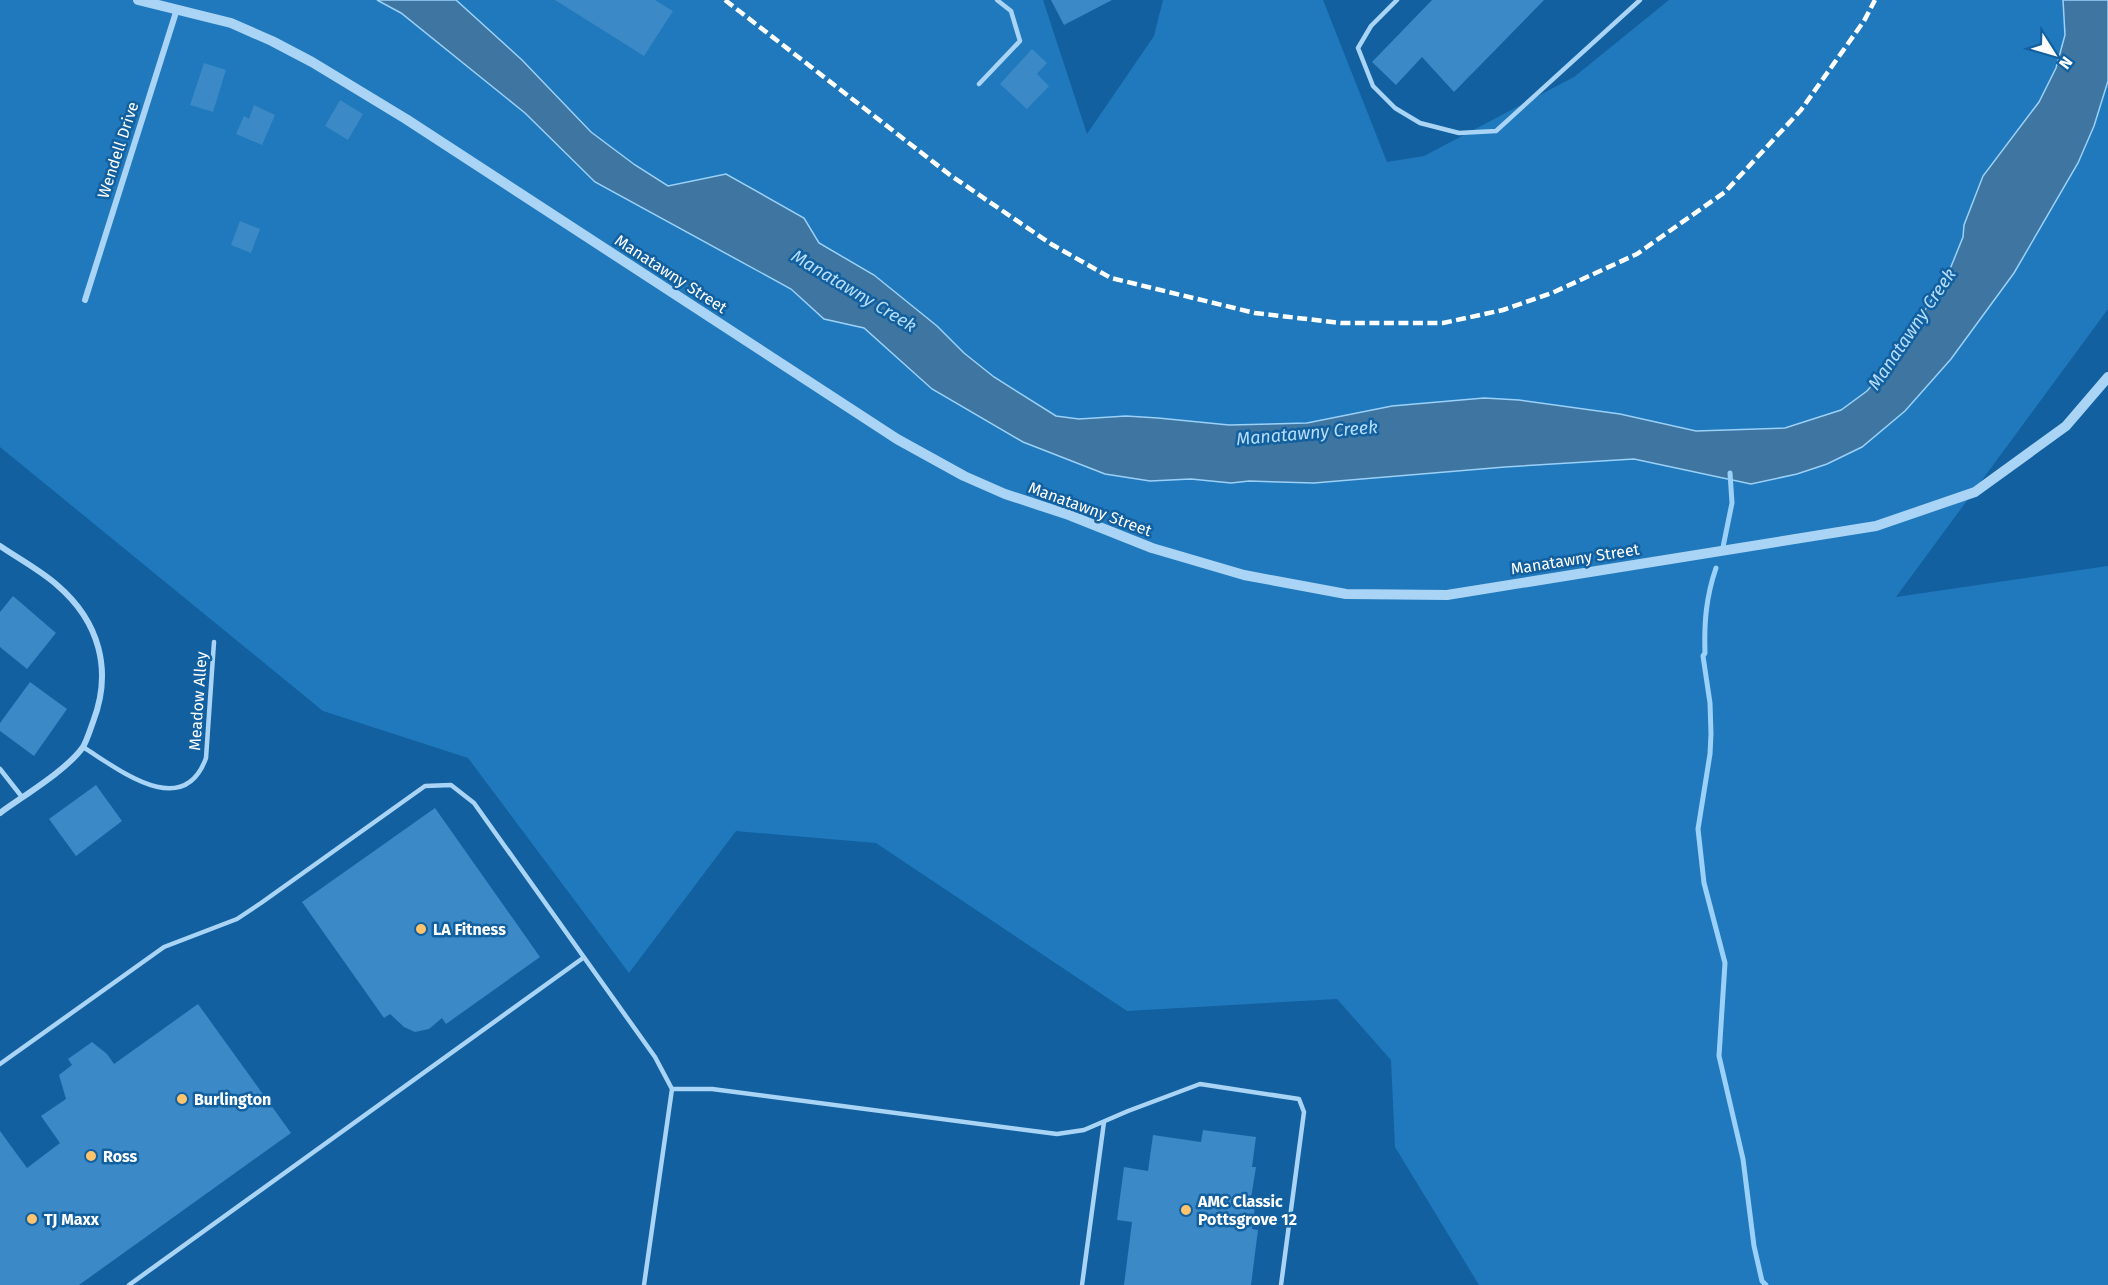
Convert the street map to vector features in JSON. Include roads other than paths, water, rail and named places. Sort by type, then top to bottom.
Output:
[{"type":"street","name":"Manatawny Street","points":[[138,0],[231,23],[272,41],[362,92],[897,439],[964,476],[1005,494],[1069,515],[1152,548],[1244,575],[1346,594],[1447,595],[1875,526],[1975,492],[2066,426],[2108,377]]},
{"type":"street","name":"Wendell Drive","points":[[85,300],[177,9]]},
{"type":"street","points":[[0,546],[56,584],[85,615],[93,632],[103,672],[98,710],[83,747],[71,760],[0,813]]},
{"type":"lane","points":[[979,84],[1020,41],[1011,11],[997,0]]},
{"type":"lane","points":[[1397,0],[1371,26],[1358,48],[1373,86],[1395,108],[1420,123],[1459,133],[1496,131],[1641,0]]},
{"type":"lane","name":"Meadow Alley","points":[[83,747],[138,782],[152,787],[175,788],[197,774],[206,758],[214,642]]},
{"type":"lane","points":[[0,769],[22,797]]},
{"type":"lane","points":[[0,1064],[164,947],[237,919],[425,786],[452,785],[474,803],[655,1057],[672,1089],[644,1285]]},
{"type":"lane","points":[[129,1285],[583,958]]},
{"type":"lane","points":[[672,1089],[712,1089],[1057,1134],[1084,1131],[1128,1111],[1200,1084],[1299,1099],[1304,1112],[1281,1285]]},
{"type":"lane","points":[[1082,1285],[1104,1122]]},
{"type":"water","name":"Manatawny Creek","points":[[377,0],[456,0],[522,60],[591,132],[635,165],[668,186],[726,174],[804,218],[819,243],[874,275],[937,326],[964,353],[994,377],[1056,416],[1079,419],[1126,416],[1229,425],[1307,423],[1392,406],[1484,398],[1519,400],[1620,414],[1696,431],[1785,428],[1841,410],[1867,391],[1881,375],[1946,279],[1963,237],[1964,225],[1983,176],[2039,102],[2056,68],[2065,35],[2063,0],[2108,0],[2108,81],[2094,126],[2078,163],[2014,273],[1951,359],[1905,411],[1862,447],[1827,464],[1797,474],[1751,484],[1634,459],[1314,483],[1249,481],[1231,483],[1191,479],[1150,481],[1105,474],[1023,442],[932,389],[864,328],[824,319],[791,289],[595,182],[525,113],[401,13]]},
{"type":"waterway","points":[[1723,547],[1732,503],[1730,473]]},
{"type":"waterway","points":[[1716,568],[1705,621],[1705,653],[1703,656],[1710,703],[1711,734],[1698,829],[1704,883],[1725,963],[1719,1056],[1743,1159],[1754,1246],[1762,1281],[1766,1285]]},
{"type":"railway","points":[[725,0],[950,175],[1051,244],[1111,278],[1255,313],[1341,323],[1443,323],[1503,310],[1552,293],[1637,254],[1725,192],[1801,110],[1864,21],[1875,0]]},
{"type":"place","name":"LA Fitness","points":[[421,929]]},
{"type":"place","name":"Burlington","points":[[182,1099]]},
{"type":"place","name":"Ross","points":[[91,1156]]},
{"type":"place","name":"AMC Classic Pottsgrove 12","points":[[1186,1210]]},
{"type":"place","name":"TJ Maxx","points":[[32,1219]]}]
